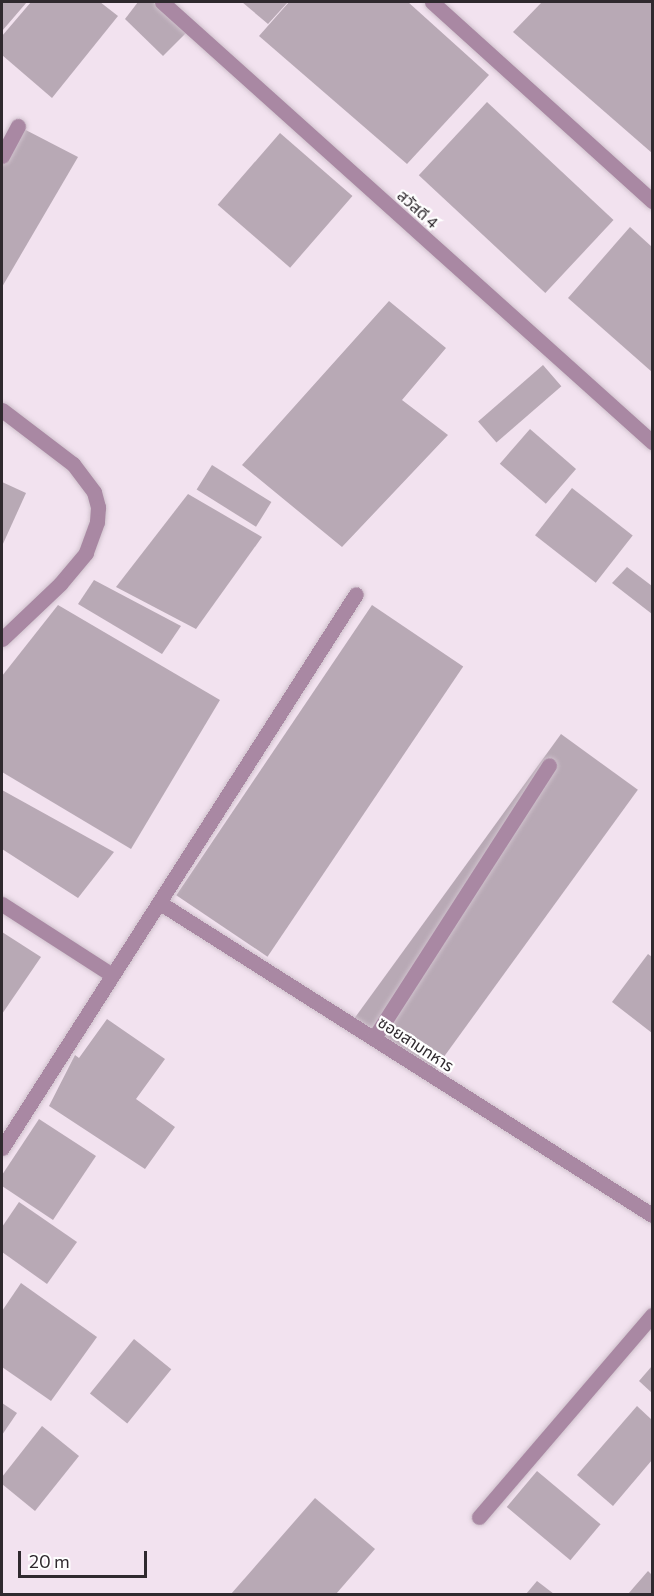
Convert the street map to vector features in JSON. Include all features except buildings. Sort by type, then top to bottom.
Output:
[{"type":"street","name":"สวัสดี 4","points":[[162,2],[652,442]]},
{"type":"street","points":[[432,2],[652,201]]},
{"type":"street","points":[[2,156],[18,126]]},
{"type":"street","points":[[2,410],[73,464],[94,492],[98,507],[97,522],[86,553],[60,584],[2,639]]},
{"type":"street","points":[[2,1148],[356,594]]},
{"type":"street","points":[[374,1038],[549,765]]},
{"type":"street","name":"ซอยสามทหาร","points":[[160,903],[652,1215]]},
{"type":"street","points":[[2,904],[112,975]]},
{"type":"street","points":[[479,1516],[652,1315]]}]
